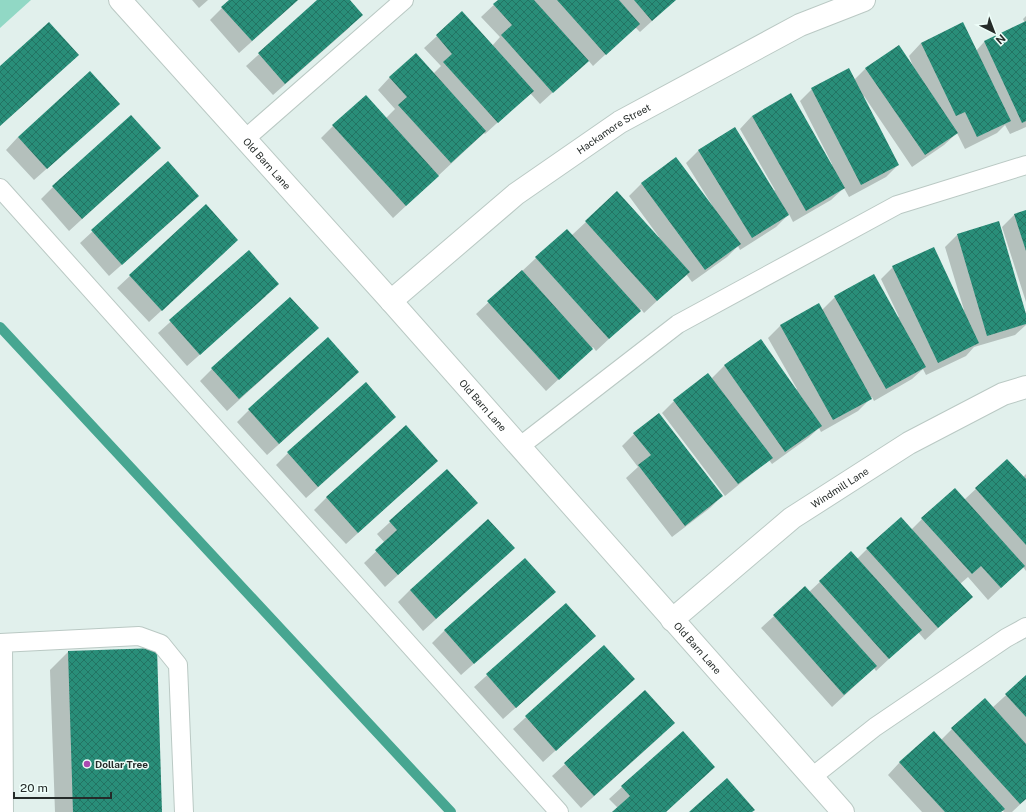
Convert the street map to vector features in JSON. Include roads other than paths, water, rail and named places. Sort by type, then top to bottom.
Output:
[{"type":"street","name":"Old Barn Lane","points":[[120,0],[391,301],[843,812]]},
{"type":"street","name":"Hackamore Street","points":[[391,301],[516,194],[620,122],[800,25],[864,0]]},
{"type":"street","name":"Windmill Lane","points":[[672,620],[792,518],[909,443],[1003,394],[1026,387]]},
{"type":"lane","points":[[245,139],[404,0]]},
{"type":"lane","points":[[519,447],[678,324],[897,205],[1026,165]]},
{"type":"lane","points":[[0,188],[559,812]]},
{"type":"lane","points":[[812,777],[875,727],[1006,638],[1026,628]]},
{"type":"lane","points":[[4,812],[2,643],[139,636],[161,644],[178,665],[184,812]]},
{"type":"waterway","points":[[0,327],[451,812]]},
{"type":"place","name":"Dollar Tree","points":[[87,764]]}]
